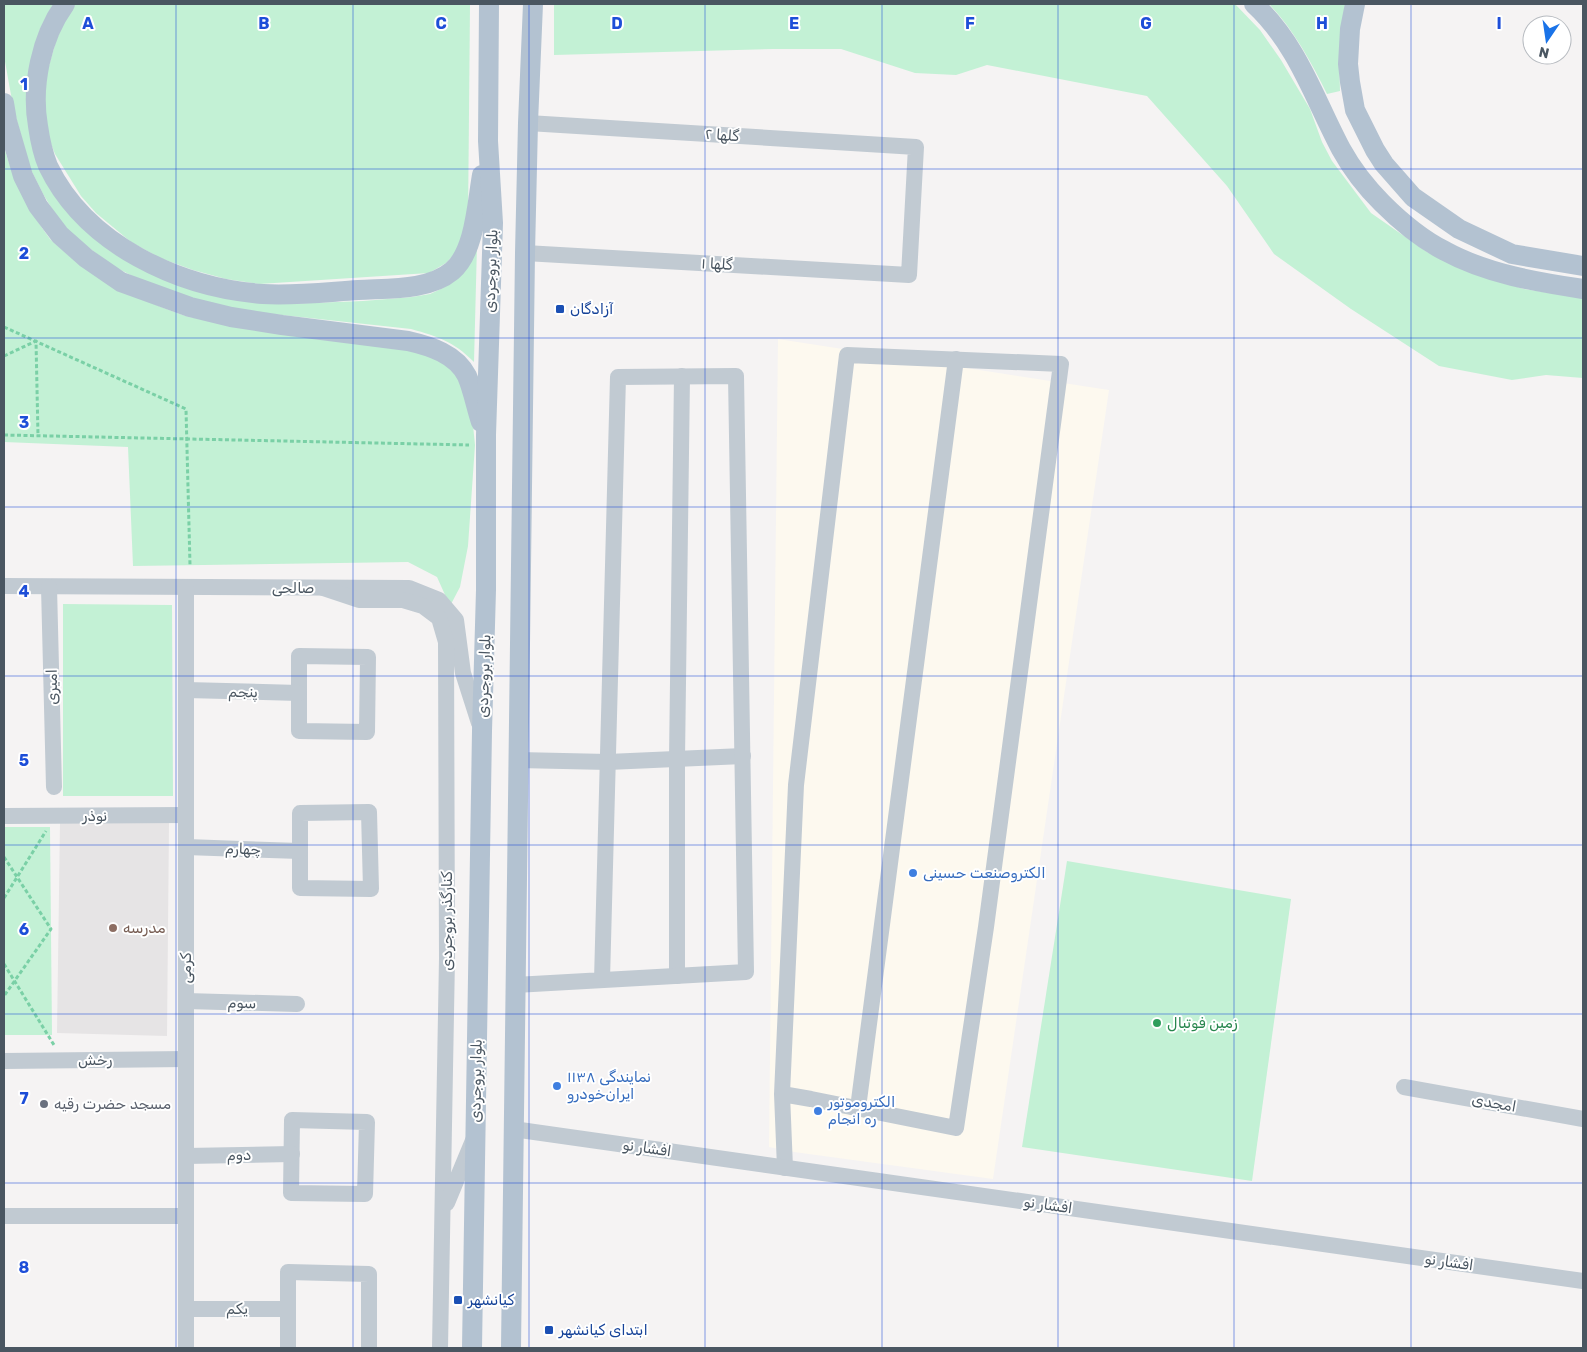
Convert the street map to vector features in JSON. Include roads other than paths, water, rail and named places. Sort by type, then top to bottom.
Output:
[{"type":"main road","points":[[64,4],[56,17],[44,48],[37,79],[35,112],[40,139],[48,165],[64,193],[87,219],[113,241],[144,261],[174,274],[263,294],[416,286],[437,280],[452,271],[464,258],[470,242],[488,142]]},
{"type":"main road","name":"بلوار بروجردی","points":[[470,1343],[476,1134],[486,590],[480,440],[493,223],[488,142],[489,4]]},
{"type":"main road","points":[[510,1348],[525,253],[533,4]]},
{"type":"main road","points":[[1254,4],[1263,12],[1287,42],[1299,62],[1341,150],[1364,184],[1395,215],[1417,234],[1445,252],[1474,264],[1504,274],[1543,283],[1583,289]]},
{"type":"main road","points":[[1355,4],[1350,30],[1348,64],[1356,110],[1375,150],[1413,197],[1459,229],[1512,254],[1583,266]]},
{"type":"main road","points":[[4,103],[7,121],[23,176],[38,206],[60,235],[86,258],[121,282],[190,307],[232,317],[426,345],[456,362],[467,376],[480,440]]},
{"type":"street","name":"گلها ۲","points":[[528,123],[916,147],[909,276]]},
{"type":"street","name":"گلها ۱","points":[[525,253],[909,276]]},
{"type":"street","points":[[782,1094],[956,1128],[987,917],[1060,364],[847,355],[796,785],[782,1094],[785,1168]]},
{"type":"street","points":[[858,1108],[956,359]]},
{"type":"street","points":[[677,976],[677,759],[682,376]]},
{"type":"street","points":[[515,985],[746,972],[736,376],[618,377],[602,980]]},
{"type":"street","name":"صالحی","points":[[4,586],[409,588],[439,600],[456,620],[463,673],[482,731]]},
{"type":"street","name":"امیری","points":[[49,587],[54,787]]},
{"type":"street","name":"کرمی","points":[[186,587],[186,1348]]},
{"type":"street","name":"کنارگذر بروجردی","points":[[323,588],[359,600],[402,600],[423,606],[439,618],[446,642],[448,958],[440,1348]]},
{"type":"street","points":[[299,656],[368,657],[367,732],[299,731],[299,693],[299,656]]},
{"type":"street","name":"پنجم","points":[[186,690],[299,693]]},
{"type":"street","points":[[518,760],[608,762],[743,756]]},
{"type":"street","points":[[369,812],[371,889],[300,888],[300,851],[300,813],[369,812]]},
{"type":"street","name":"نوذر","points":[[4,816],[186,816]]},
{"type":"street","name":"چهارم","points":[[186,847],[300,851]]},
{"type":"street","name":"سوم","points":[[186,1001],[298,1004]]},
{"type":"street","name":"رخش","points":[[4,1061],[186,1059]]},
{"type":"street","name":"امجدی","points":[[1404,1086],[1583,1119]]},
{"type":"street","points":[[292,1120],[367,1122],[364,1194],[291,1192],[292,1154],[292,1120]]},
{"type":"street","name":"افشار نو","points":[[513,1129],[1583,1281]]},
{"type":"street","points":[[443,1213],[476,1134]]},
{"type":"street","name":"دوم","points":[[186,1156],[292,1154]]},
{"type":"street","points":[[4,1216],[186,1216]]},
{"type":"street","points":[[288,1348],[288,1272],[369,1274],[369,1348]]},
{"type":"street","name":"یکم","points":[[186,1309],[288,1309]]},
{"type":"place","name":"آزادگان","points":[[560,309]]},
{"type":"place","name":"الکتروصنعت حسینی","points":[[913,873]]},
{"type":"place","name":"مدرسه","points":[[113,928]]},
{"type":"place","name":"زمین فوتبال","points":[[1157,1023]]},
{"type":"place","name":"نمایندگی ۱۱۳۸ ایران‌خودرو","points":[[557,1086]]},
{"type":"place","name":"مسجد حضرت رقیه","points":[[44,1104]]},
{"type":"place","name":"الکتروموتور ره انجام","points":[[818,1111]]},
{"type":"place","name":"کیانشهر","points":[[458,1300]]},
{"type":"place","name":"ابتدای کیانشهر","points":[[549,1330]]}]
